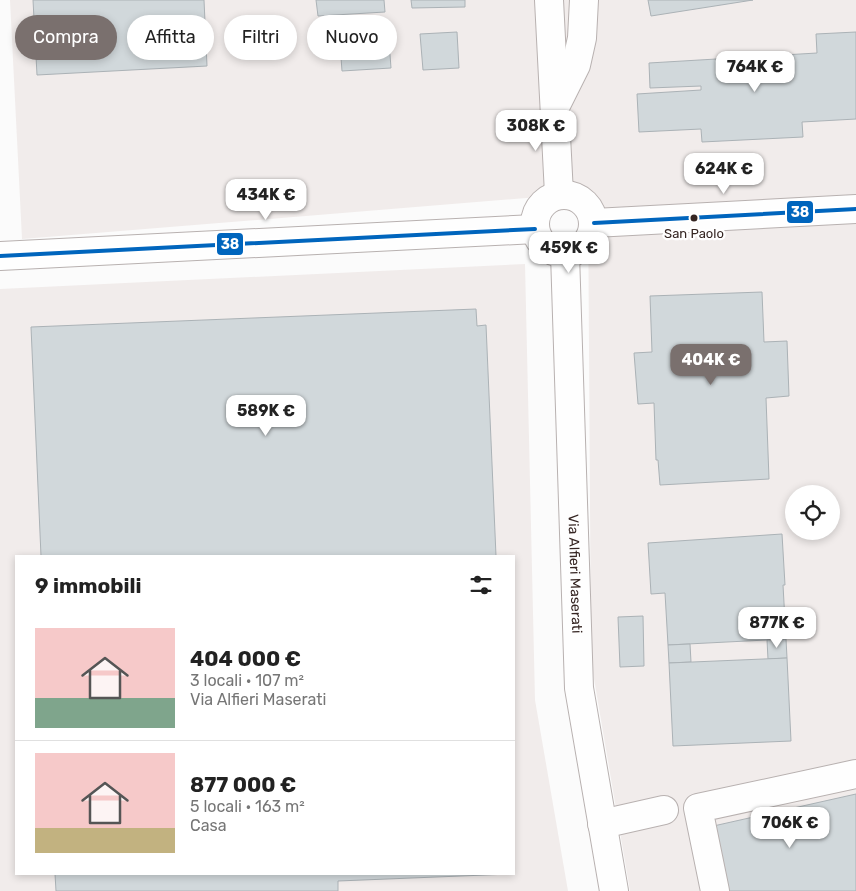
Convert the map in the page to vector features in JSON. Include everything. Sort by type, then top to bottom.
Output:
[{"type":"street","points":[[549,0],[559,194]]},
{"type":"street","points":[[555,108],[576,65],[582,38],[584,0]]},
{"type":"street","points":[[559,194],[579,198],[587,204],[592,213],[594,223],[589,241],[574,252],[565,254],[556,253],[542,244],[535,229],[535,219],[538,210],[543,203],[559,194]]},
{"type":"street","points":[[594,223],[856,209]]},
{"type":"street","points":[[0,256],[535,229]]},
{"type":"street","name":"Via Alfieri Maserati","points":[[565,254],[579,688],[614,891]]},
{"type":"street","points":[[715,891],[698,808],[856,774]]},
{"type":"street","points":[[602,824],[664,810]]},
{"type":"shaded area","points":[[10,0],[856,0],[856,891],[630,891],[591,661],[588,193],[22,239]]},
{"type":"shaded area","points":[[525,264],[535,700],[568,891],[0,891],[0,289]]},
{"type":"building","points":[[33,0],[204,0],[205,15],[127,15],[127,60],[207,60],[207,66],[37,75],[36,60],[117,60],[117,15],[34,15]]},
{"type":"building","points":[[316,0],[384,0],[385,12],[318,15]]},
{"type":"building","points":[[411,0],[465,0],[465,7],[412,8]]},
{"type":"building","points":[[648,0],[753,0],[651,16]]},
{"type":"building","points":[[457,32],[459,68],[423,70],[420,34]]},
{"type":"building","points":[[856,32],[856,119],[802,122],[803,137],[702,142],[701,129],[639,132],[637,94],[701,90],[701,86],[650,88],[649,63],[817,53],[816,34]]},
{"type":"building","points":[[341,60],[390,60],[391,68],[342,71]]},
{"type":"building","points":[[762,292],[764,342],[787,341],[789,396],[766,398],[769,479],[660,485],[658,460],[656,460],[654,403],[638,404],[634,353],[652,352],[650,296]]},
{"type":"building","points":[[476,309],[477,326],[486,325],[496,555],[41,555],[31,327]]},
{"type":"building","points":[[782,534],[786,639],[668,645],[665,593],[651,594],[648,543]]},
{"type":"building","points":[[643,616],[644,666],[620,667],[618,617]]},
{"type":"building","points":[[786,639],[787,658],[768,659],[767,640]]},
{"type":"building","points":[[690,644],[691,662],[669,663],[668,645]]},
{"type":"building","points":[[787,658],[791,741],[673,746],[669,663]]},
{"type":"building","points":[[856,794],[856,891],[723,891],[709,827]]},
{"type":"building","points":[[55,875],[485,875],[338,881],[338,891],[56,891]]},
{"type":"transit line","name":"38","points":[[594,223],[856,209]]},
{"type":"transit line","name":"38","points":[[0,256],[535,229]]},
{"type":"place","name":"San Paolo","points":[[694,218]]}]
